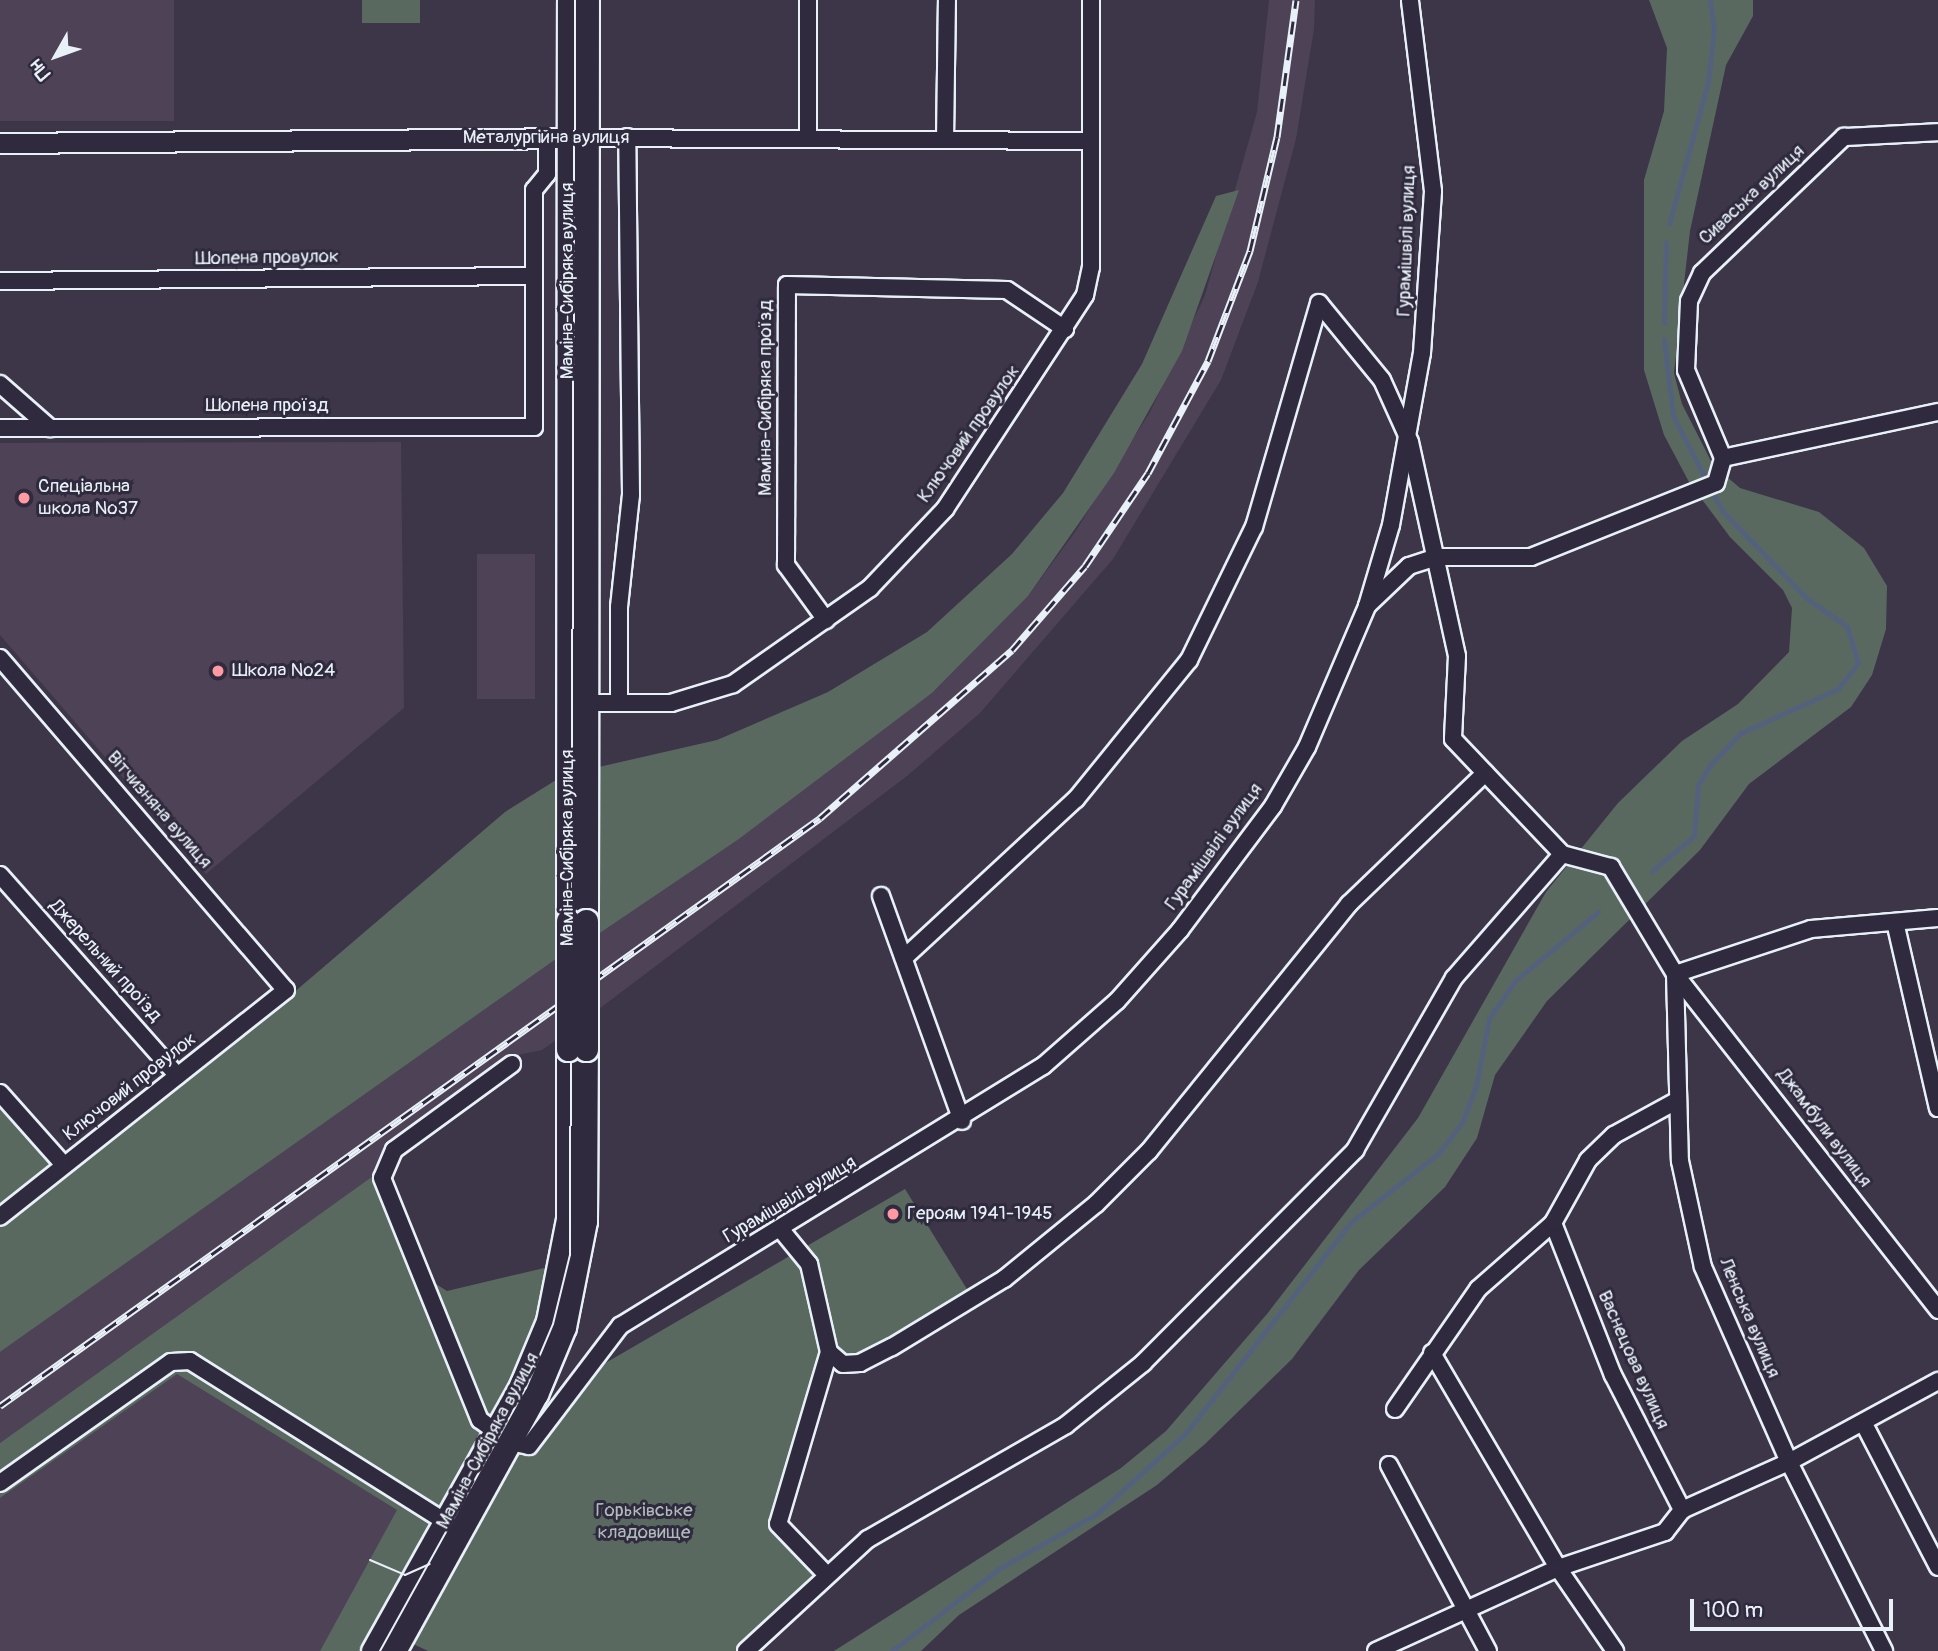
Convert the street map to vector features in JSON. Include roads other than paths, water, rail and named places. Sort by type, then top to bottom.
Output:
[{"type":"main road","name":"Маміна-Сибіряка вулиця","points":[[394,1651],[453,1526],[502,1437],[536,1354],[562,1265],[577,1049],[578,702],[567,138],[569,0]]},
{"type":"main road","name":"Маміна-Сибіряка вулиця","points":[[567,138],[587,0]]},
{"type":"main road","name":"Маміна-Сибіряка вулиця","points":[[373,1651],[453,1526]]},
{"type":"street","points":[[808,0],[808,139]]},
{"type":"street","points":[[945,140],[947,0]]},
{"type":"street","name":"Ключовий провулок","points":[[578,702],[619,703],[704,696],[733,684],[870,588],[945,509],[1065,329],[1091,267],[1091,0]]},
{"type":"street","name":"Гурамішвілі вулиця","points":[[502,1437],[534,1445],[620,1326],[962,1121],[1044,1066],[1117,1001],[1229,869],[1307,747],[1367,606],[1410,442],[1433,191],[1410,0]]},
{"type":"street","name":"Сиваська вулиця","points":[[1723,458],[1686,370],[1689,301],[1702,273],[1844,137],[1938,132]]},
{"type":"street","name":"Металургійна вулиця","points":[[0,143],[627,137],[1091,141]]},
{"type":"street","points":[[619,703],[619,607],[631,495],[627,137]]},
{"type":"street","points":[[534,276],[534,190],[547,174],[567,138]]},
{"type":"street","name":"Шопена провулок","points":[[0,281],[534,276]]},
{"type":"street","name":"Шопена проїзд","points":[[0,428],[534,427],[534,276]]},
{"type":"street","name":"Маміна-Сибіряка проїзд","points":[[826,620],[786,565],[787,285],[1007,290],[1065,329]]},
{"type":"street","points":[[904,958],[1067,809],[1189,660],[1254,527],[1319,303],[1382,380],[1410,442]]},
{"type":"street","points":[[0,384],[50,428]]},
{"type":"street","points":[[1723,458],[1938,412]]},
{"type":"street","name":"Гурамішвілі вулиця","points":[[1410,442],[1457,656],[1453,739],[1562,854]]},
{"type":"street","name":"Гурамішвілі вулиця","points":[[1367,606],[1409,566],[1436,557],[1531,557],[1699,492],[1716,483],[1723,458]]},
{"type":"street","name":"Вітчизняна вулиця","points":[[0,658],[286,990]]},
{"type":"street","points":[[829,1352],[843,1364],[860,1363],[892,1347],[1004,1279],[1096,1204],[1149,1151],[1349,904],[1485,773]]},
{"type":"street","points":[[746,1651],[825,1573],[917,1506],[1066,1425],[1143,1363],[1355,1150],[1454,978],[1562,854]]},
{"type":"street","name":"Джамбули вулиця","points":[[1562,854],[1611,867],[1675,974],[1938,1310]]},
{"type":"street","name":"Джерельний проїзд","points":[[0,875],[178,1076]]},
{"type":"street","points":[[881,897],[962,1121]]},
{"type":"street","points":[[1675,974],[1811,929],[1938,918]]},
{"type":"street","points":[[1895,922],[1938,1108]]},
{"type":"street","name":"Ленська вулиця","points":[[1675,974],[1678,1100],[1688,1212],[1703,1267],[1789,1462],[1884,1651]]},
{"type":"street","name":"Ключовий провулок","points":[[0,1217],[286,990]]},
{"type":"street","points":[[502,1437],[480,1420],[459,1380],[383,1178],[394,1150],[512,1064]]},
{"type":"street","points":[[0,1093],[64,1165]]},
{"type":"street","points":[[1395,1409],[1478,1289],[1553,1223],[1588,1160],[1634,1121],[1678,1100]]},
{"type":"street","name":"Васнецова вулиця","points":[[1553,1223],[1613,1375],[1682,1510]]},
{"type":"street","points":[[782,1231],[809,1264],[829,1352],[778,1524],[825,1573]]},
{"type":"street","points":[[1432,1353],[1558,1568],[1615,1651]]},
{"type":"street","points":[[0,1483],[171,1362],[190,1361],[453,1526]]},
{"type":"street","points":[[1376,1651],[1464,1607],[1558,1568],[1665,1532],[1682,1510],[1789,1462],[1864,1424],[1938,1381]]},
{"type":"street","points":[[1864,1424],[1938,1567]]},
{"type":"street","points":[[1389,1465],[1488,1651]]},
{"type":"waterway","points":[[1669,224],[1708,82],[1714,30],[1710,0]]},
{"type":"waterway","points":[[1664,323],[1666,243]]},
{"type":"waterway","points":[[1652,871],[1694,836],[1698,785],[1712,763],[1741,733],[1838,689],[1858,663],[1847,627],[1807,599],[1722,511],[1673,416],[1664,340]]},
{"type":"waterway","points":[[892,1651],[1000,1568],[1098,1513],[1187,1432],[1350,1223],[1439,1153],[1462,1123],[1476,1087],[1489,1019],[1515,981],[1598,912]]},
{"type":"tram line","points":[[380,1651],[526,1388],[553,1324],[570,1255],[575,0]]},
{"type":"tram line","points":[[370,1560],[405,1575],[430,1564]]},
{"type":"railway","points":[[0,1406],[820,818],[1012,650],[1085,566],[1148,473],[1208,361],[1250,251],[1277,137],[1296,0]]},
{"type":"place","name":"Спеціальна школа №37","points":[[24,498]]},
{"type":"place","name":"Школа №24","points":[[218,671]]},
{"type":"place","name":"Героям 1941-1945","points":[[893,1214]]},
{"type":"park label","name":"Горьківське кладовище","points":[[644,1522]]}]
